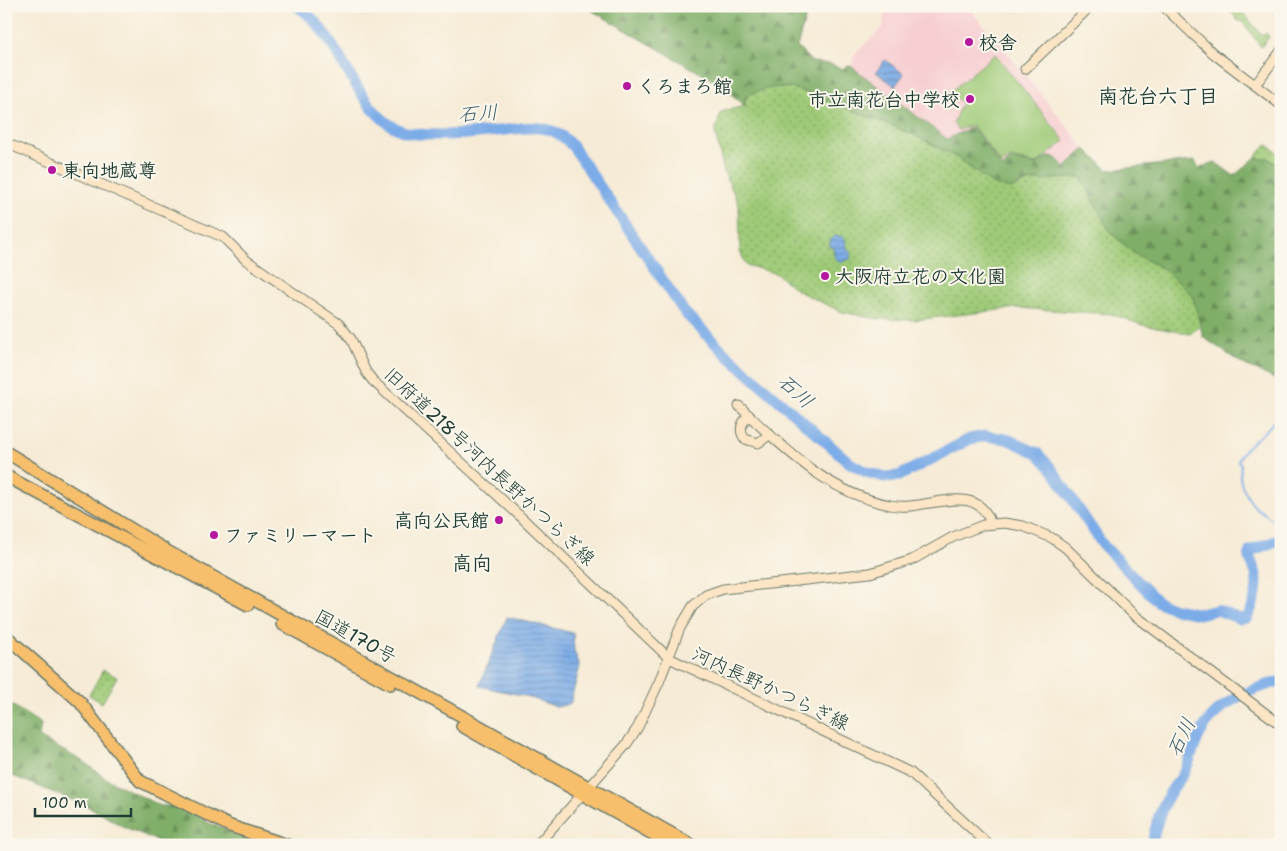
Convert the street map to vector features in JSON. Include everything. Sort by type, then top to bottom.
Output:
[{"type":"highway","name":"国道170号","points":[[6,452],[167,551],[585,791],[672,845]]},
{"type":"highway","name":"国道170号","points":[[6,476],[266,614],[585,791],[692,845]]},
{"type":"highway","points":[[6,636],[80,702],[140,781],[224,824],[287,845]]},
{"type":"street","points":[[1025,68],[1091,6]]},
{"type":"street","points":[[1163,6],[1214,54],[1281,105]]},
{"type":"street","points":[[1255,85],[1281,51]]},
{"type":"street","name":"旧府道218号河内長野かつらぎ線","points":[[6,143],[218,234],[246,260],[338,324],[351,339],[366,372],[373,381],[533,528],[669,658]]},
{"type":"street","points":[[739,406],[769,435],[816,474],[854,494],[878,503],[907,507],[957,498],[968,500],[984,509],[992,524]]},
{"type":"street","points":[[749,415],[741,425],[741,433],[745,439],[758,443],[769,435]]},
{"type":"street","points":[[669,658],[680,628],[693,606],[713,591],[882,570],[912,560],[962,532],[992,524],[1023,526],[1052,538],[1066,548],[1133,614],[1281,725]]},
{"type":"street","name":"河内長野かつらぎ線","points":[[537,845],[626,745],[638,727],[669,658],[911,773],[988,845]]},
{"type":"shaded area","name":"市立南花台中学校","points":[[893,6],[967,6],[1085,149],[1065,168],[1057,158],[1045,157],[1036,165],[1010,159],[1003,168],[972,127],[947,139],[852,67],[854,55],[883,27],[884,15]]},
{"type":"green space","points":[[584,6],[732,6],[736,10],[741,6],[798,6],[806,15],[797,47],[812,62],[830,64],[843,69],[847,65],[852,67],[947,139],[972,127],[1003,168],[1010,159],[1036,165],[1045,158],[1052,156],[1065,168],[1085,149],[1108,170],[1195,161],[1199,168],[1215,162],[1234,176],[1256,157],[1260,159],[1267,158],[1281,167],[1281,382],[1241,363],[1203,337],[1193,296],[1164,269],[1135,254],[1110,232],[1081,177],[1031,181],[1010,189],[992,184],[956,157],[912,134],[800,90],[778,87],[765,89],[745,97],[745,106],[721,85]]},
{"type":"green space","points":[[1227,6],[1237,6],[1262,35],[1266,33],[1269,37],[1261,47],[1242,21],[1238,21]]},
{"type":"green space","points":[[995,54],[1065,141],[1036,164],[1009,158],[1002,165],[972,125],[958,130],[953,123],[962,103],[949,93]]},
{"type":"green space","name":"大阪府立花の文化園","points":[[782,85],[800,90],[925,140],[971,167],[992,184],[1065,168],[1085,149],[1108,170],[1189,162],[1203,323],[1190,334],[1142,325],[1111,314],[1017,308],[915,320],[878,319],[842,312],[798,291],[777,274],[746,265],[740,251],[739,205],[724,172],[715,132],[721,112],[745,106],[745,97],[759,90]]},
{"type":"green space","points":[[1266,144],[1281,155],[1281,167],[1267,158],[1260,159],[1256,157]]},
{"type":"green space","points":[[103,670],[117,677],[102,703],[89,695]]},
{"type":"green space","points":[[6,701],[41,724],[39,737],[84,762],[105,778],[160,806],[178,805],[209,823],[269,845],[167,845],[120,825],[91,808],[6,773]]},
{"type":"water","points":[[885,60],[904,74],[895,86],[876,72]]},
{"type":"water","points":[[834,236],[841,236],[845,239],[847,250],[851,250],[850,259],[841,262],[835,258],[833,247],[830,247],[830,241]]},
{"type":"water","points":[[507,617],[573,633],[574,651],[580,666],[570,704],[557,707],[525,696],[479,686]]},
{"type":"waterway","name":"石川","points":[[297,6],[313,19],[327,37],[363,96],[376,113],[392,126],[410,133],[431,135],[540,128],[555,132],[565,139],[574,148],[685,313],[727,355],[850,463],[866,472],[884,477],[899,476],[970,439],[985,436],[1007,439],[1037,453],[1051,468],[1103,545],[1158,602],[1175,609],[1199,614],[1217,610],[1240,619],[1247,618],[1254,602],[1257,585],[1250,551],[1281,539]]},
{"type":"waterway","points":[[1281,415],[1279,413],[1269,427],[1246,449],[1238,461],[1241,464],[1240,477],[1242,486],[1251,502],[1256,508],[1281,525]]},
{"type":"waterway","name":"石川","points":[[1152,845],[1164,804],[1185,771],[1200,734],[1207,723],[1234,699],[1257,688],[1281,681]]},
{"type":"place","name":"校舎","points":[[969,42]]},
{"type":"place","name":"くろまろ館","points":[[627,86]]},
{"type":"place","name":"市立南花台中学校","points":[[970,99]]},
{"type":"place","name":"東向地蔵尊","points":[[52,170]]},
{"type":"place","name":"大阪府立花の文化園","points":[[825,276]]},
{"type":"place","name":"高向公民館","points":[[499,520]]},
{"type":"place","name":"ファミリーマート","points":[[214,535]]},
{"type":"district","name":"南花台六丁目","points":[[1158,96]]},
{"type":"district","name":"高向","points":[[472,563]]}]
